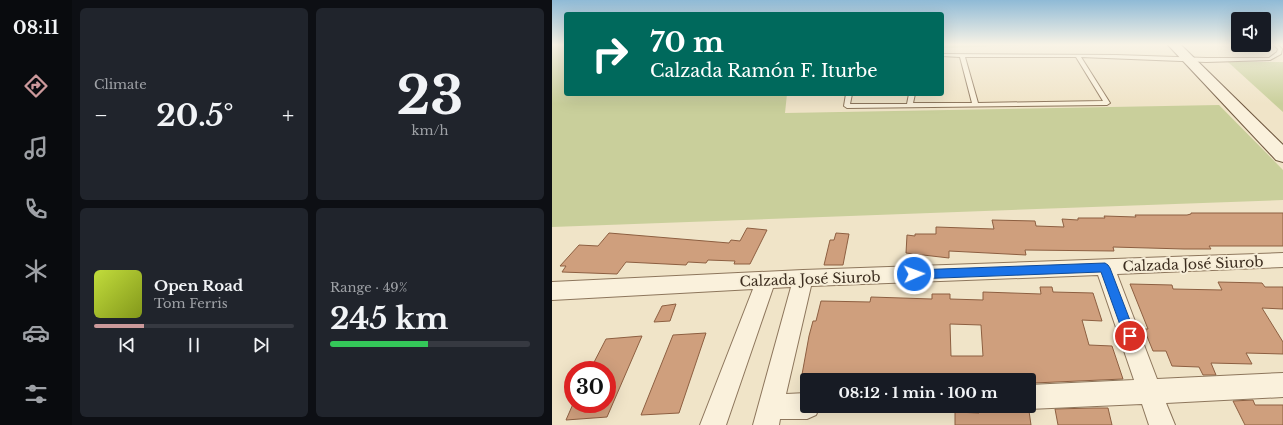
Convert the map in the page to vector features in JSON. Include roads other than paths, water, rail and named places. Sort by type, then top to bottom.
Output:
[{"type":"main road","points":[[1201,65],[1283,156]]},
{"type":"main road","points":[[1211,65],[1283,135]]},
{"type":"street","name":"Calzada José Siurob","points":[[552,291],[803,278],[1105,268],[1283,260]]},
{"type":"street","points":[[1105,268],[1162,425]]},
{"type":"street","points":[[800,408],[769,416],[803,278]]},
{"type":"street","points":[[714,425],[766,280]]},
{"type":"street","points":[[1036,397],[1283,385]]},
{"type":"lane","points":[[965,65],[975,104]]},
{"type":"lane","points":[[849,96],[847,106],[1107,103],[1083,65]]},
{"type":"lane","points":[[910,105],[912,96]]}]
